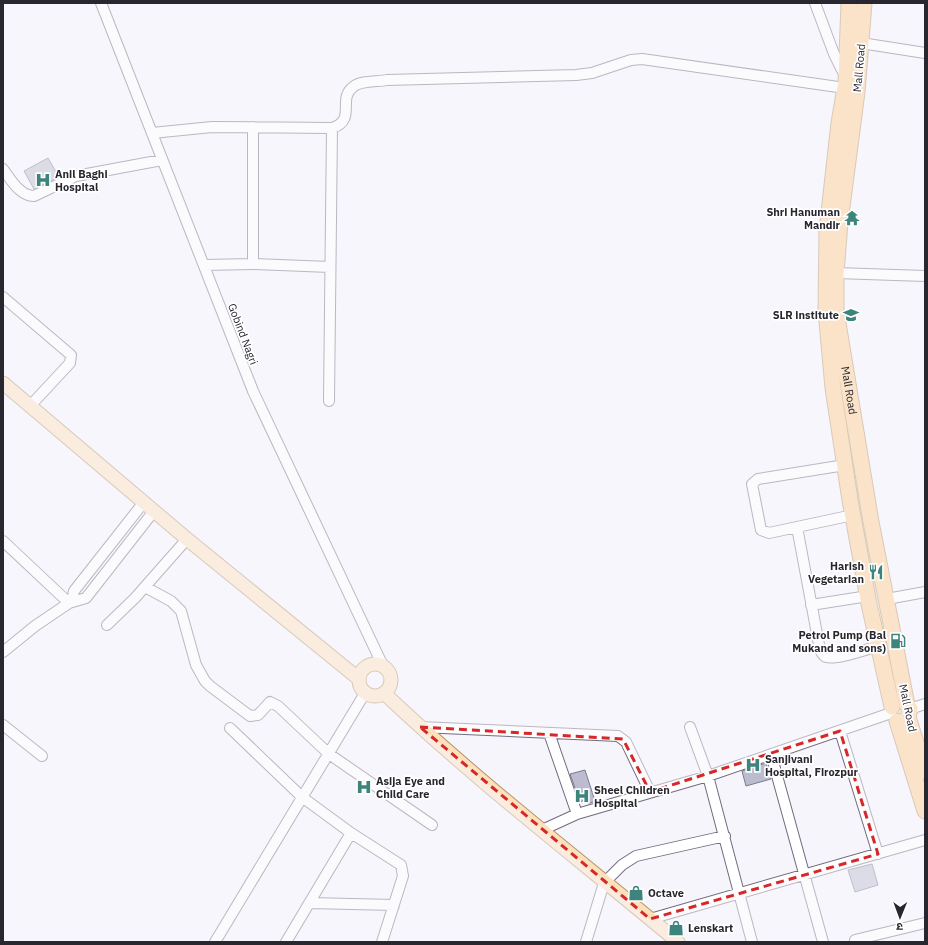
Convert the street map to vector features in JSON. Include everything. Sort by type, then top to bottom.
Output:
[{"type":"highway","points":[[850,3],[841,54],[845,83],[827,230],[826,311],[833,388],[853,515],[868,596],[879,646],[901,712],[925,811]]},
{"type":"highway","name":"Mall Road","points":[[864,3],[836,273],[836,311],[871,522],[888,599],[901,712],[925,771]]},
{"type":"main road","points":[[3,383],[187,539],[358,679]]},
{"type":"main road","points":[[378,664],[388,669],[392,680],[391,685],[385,694],[375,696],[365,693],[359,685],[358,679],[363,669],[367,666],[378,664]]},
{"type":"main road","points":[[385,694],[420,727],[604,883],[678,942]]},
{"type":"street","points":[[815,3],[841,54]]},
{"type":"street","name":"Gobind Nagri","points":[[105,5],[162,160],[253,391],[383,666]]},
{"type":"street","points":[[861,43],[925,52]]},
{"type":"street","points":[[152,133],[204,128],[332,128],[340,125],[345,119],[346,100],[349,92],[354,86],[362,83],[387,80],[592,73],[631,60],[642,58],[845,83]]},
{"type":"street","points":[[253,127],[253,264]]},
{"type":"street","points":[[329,401],[332,128]]},
{"type":"street","points":[[3,169],[22,193],[28,196],[34,196],[76,176],[162,160]]},
{"type":"street","points":[[204,265],[253,264],[330,267]]},
{"type":"street","points":[[836,273],[925,276]]},
{"type":"street","points":[[3,297],[71,355],[70,363],[30,406]]},
{"type":"street","points":[[845,465],[758,479],[753,483],[760,530],[769,533],[853,515]]},
{"type":"street","points":[[70,602],[74,591],[144,502]]},
{"type":"street","points":[[3,652],[35,626],[70,602],[80,601],[86,598],[154,511]]},
{"type":"street","points":[[797,528],[820,650],[825,656],[834,657],[879,646]]},
{"type":"street","points":[[107,625],[145,587],[187,539]]},
{"type":"street","points":[[3,542],[70,602]]},
{"type":"street","points":[[145,587],[171,601],[181,611],[196,665],[204,681],[210,686],[250,716],[258,715],[267,703],[273,702],[329,754],[432,825]]},
{"type":"street","points":[[888,599],[925,592]]},
{"type":"street","points":[[811,605],[868,596]]},
{"type":"street","points":[[215,942],[365,693]]},
{"type":"street","points":[[542,830],[577,814],[708,776],[925,704]]},
{"type":"street","points":[[3,725],[42,756]]},
{"type":"street","points":[[420,727],[618,736],[623,739],[650,792]]},
{"type":"street","points":[[690,727],[708,776],[752,942]]},
{"type":"street","points":[[230,728],[302,797],[351,833],[401,865],[403,876],[382,942]]},
{"type":"street","points":[[840,731],[878,854]]},
{"type":"street","points":[[549,733],[577,814]]},
{"type":"street","points":[[771,754],[823,942]]},
{"type":"street","points":[[286,942],[351,833]]},
{"type":"street","points":[[586,942],[604,883],[622,865],[636,856],[725,836]]},
{"type":"street","points":[[650,919],[925,840]]},
{"type":"street","points":[[309,903],[394,905]]},
{"type":"street","points":[[855,940],[925,922]]},
{"type":"highlighted area","points":[[420,727],[623,739],[650,792],[840,731],[878,854],[650,919]]},
{"type":"building","points":[[48,158],[59,177],[34,189],[24,171]]},
{"type":"building","points":[[766,763],[771,779],[746,786],[742,771]]},
{"type":"building","points":[[585,770],[595,801],[588,804],[587,799],[580,802],[570,774]]},
{"type":"building","points":[[872,864],[878,885],[855,892],[848,870]]},
{"type":"place","name":"Anil Baghi Hospital","points":[[43,180]]},
{"type":"place","name":"Shri Hanuman Mandir","points":[[852,218]]},
{"type":"place","name":"SLR institute","points":[[851,315]]},
{"type":"place","name":"Harish Vegetarian","points":[[876,572]]},
{"type":"place","name":"Petrol Pump (Bal Mukand and sons)","points":[[898,641]]},
{"type":"place","name":"Sanjivani Hospital, Firozpur","points":[[753,765]]},
{"type":"place","name":"Asija Eye and Child Care","points":[[364,787]]},
{"type":"place","name":"Sheel Children Hospital","points":[[582,796]]},
{"type":"place","name":"Octave","points":[[636,893]]},
{"type":"place","name":"Lenskart","points":[[676,928]]}]
